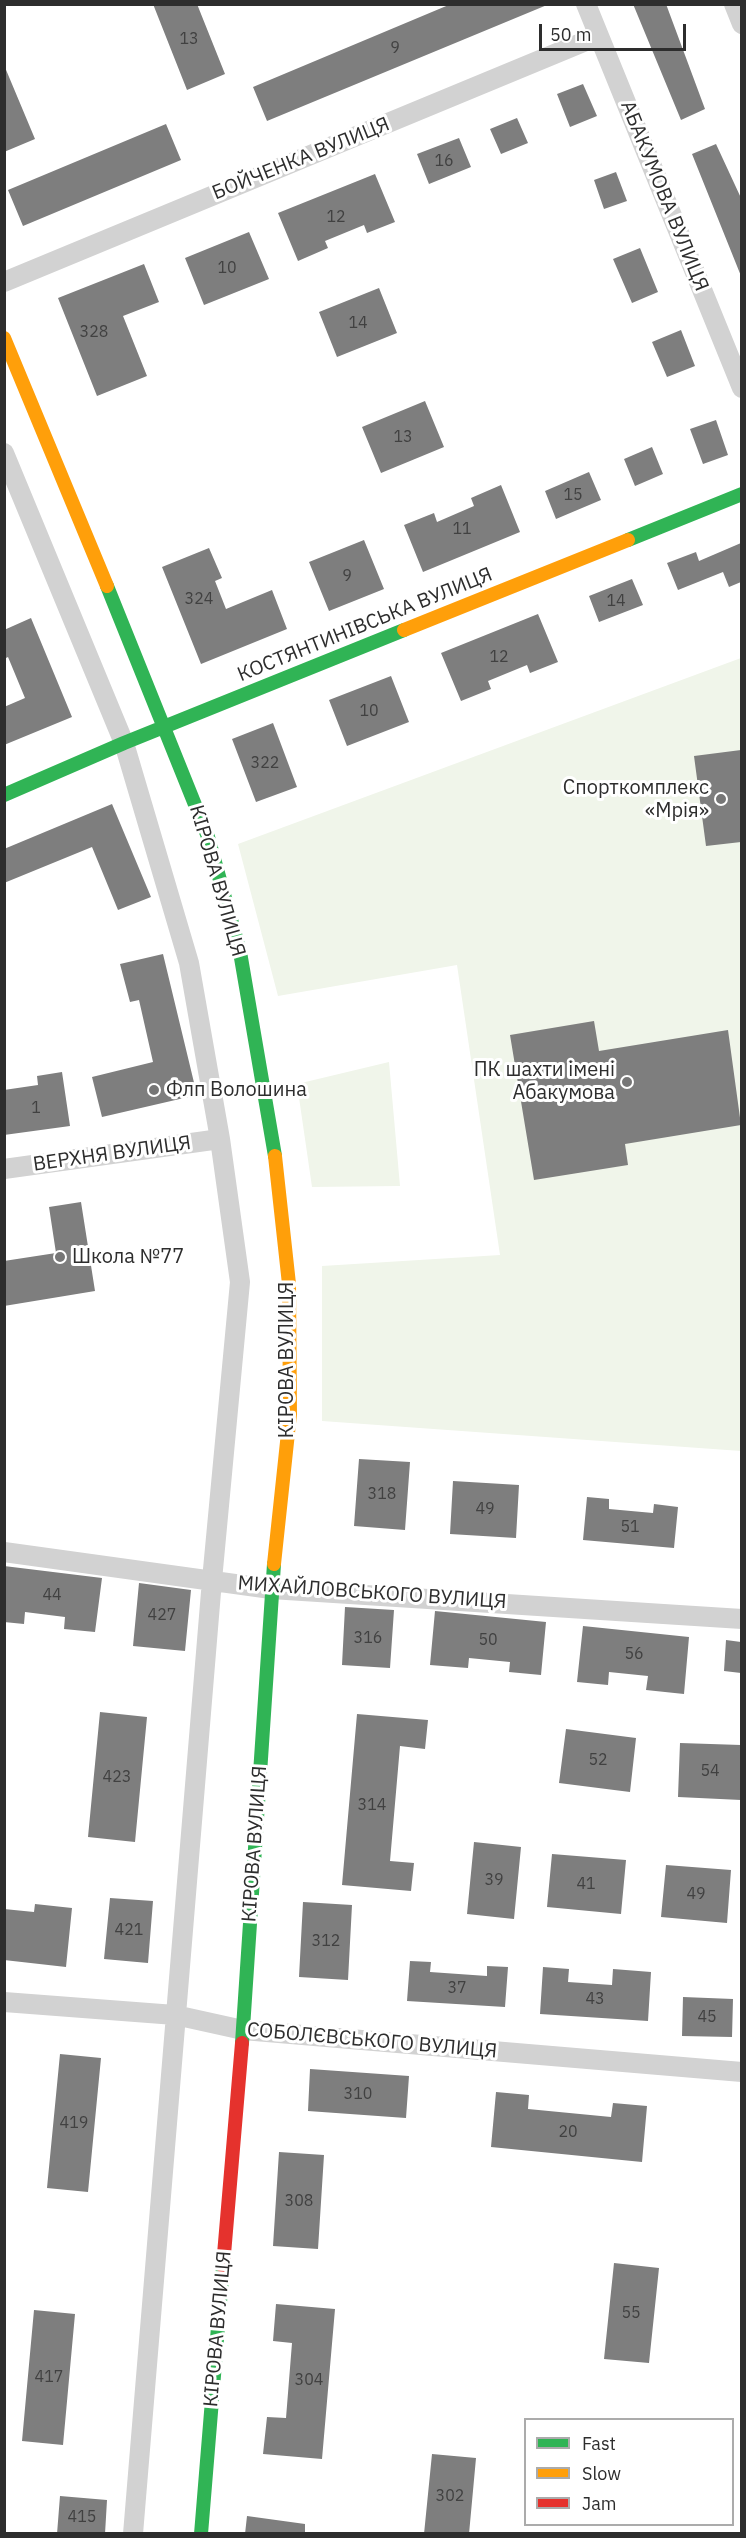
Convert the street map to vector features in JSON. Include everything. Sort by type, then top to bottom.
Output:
[{"type":"street","name":"АБАКУМОВА ВУЛИЦЯ","points":[[586,4],[741,388]]},
{"type":"street","points":[[734,4],[741,24]]},
{"type":"street","name":"БОЙЧЕНКА ВУЛИЦЯ","points":[[4,282],[598,36]]},
{"type":"street","name":"КІРОВА ВУЛИЦЯ","points":[[4,338],[165,727],[208,837],[240,952],[266,1094],[281,1196],[289,1284],[290,1414],[271,1589],[243,2030],[201,2534]]},
{"type":"street","points":[[4,453],[124,743],[189,963],[220,1138],[240,1282],[212,1580],[133,2534]]},
{"type":"street","name":"КОСТЯНТИНІВСЬКА ВУЛИЦЯ","points":[[4,795],[124,743],[741,494]]},
{"type":"street","name":"ВЕРХНЯ ВУЛИЦЯ","points":[[4,1169],[220,1138]]},
{"type":"street","name":"МИХАЙЛОВСЬКОГО ВУЛИЦЯ","points":[[4,1552],[271,1589],[741,1619]]},
{"type":"street","name":"СОБОЛЄВСЬКОГО ВУЛИЦЯ","points":[[4,2002],[175,2015],[243,2030],[741,2072]]},
{"type":"shaded area","points":[[741,658],[741,1451],[322,1421],[322,1266],[500,1255],[457,965],[278,996],[238,844]]},
{"type":"shaded area","points":[[389,1062],[400,1186],[312,1187],[297,1084]]},
{"type":"building","points":[[153,4],[197,4],[225,74],[187,90]]},
{"type":"building","points":[[451,4],[547,5],[267,121],[253,87]]},
{"type":"building","points":[[633,4],[666,4],[705,109],[681,120]]},
{"type":"building","points":[[4,65],[35,139],[4,152]]},
{"type":"building","points":[[583,84],[597,116],[570,127],[557,94]]},
{"type":"building","points":[[517,118],[528,143],[501,154],[490,129]]},
{"type":"building","points":[[166,124],[181,160],[23,226],[8,190]]},
{"type":"building","points":[[459,138],[471,167],[429,184],[417,154]]},
{"type":"building","points":[[716,144],[741,198],[741,276],[692,154]]},
{"type":"building","points":[[616,172],[627,201],[604,209],[594,180]]},
{"type":"building","points":[[375,174],[395,222],[367,233],[364,225],[325,241],[328,248],[298,261],[278,213]]},
{"type":"building","points":[[249,232],[269,279],[204,305],[185,258]]},
{"type":"building","points":[[640,248],[658,292],[632,303],[613,259]]},
{"type":"building","points":[[144,264],[159,302],[123,316],[147,376],[97,396],[58,298]]},
{"type":"building","points":[[379,288],[397,333],[337,357],[319,312]]},
{"type":"building","points":[[681,330],[695,366],[667,377],[652,342]]},
{"type":"building","points":[[425,401],[444,447],[381,473],[362,427]]},
{"type":"building","points":[[716,420],[728,455],[703,464],[690,429]]},
{"type":"building","points":[[652,447],[663,474],[635,486],[624,459]]},
{"type":"building","points":[[589,472],[601,500],[556,519],[545,491]]},
{"type":"building","points":[[501,485],[520,532],[423,572],[404,525],[434,513],[437,522],[474,506],[471,498]]},
{"type":"building","points":[[364,540],[384,589],[329,611],[309,562]]},
{"type":"building","points":[[741,543],[741,582],[729,587],[723,572],[678,590],[667,563],[696,552],[699,561]]},
{"type":"building","points":[[209,548],[222,578],[215,581],[226,609],[272,590],[287,629],[201,664],[162,567]]},
{"type":"building","points":[[632,579],[643,605],[599,622],[589,596]]},
{"type":"building","points":[[538,614],[558,662],[530,673],[527,665],[488,681],[491,689],[461,701],[441,653]]},
{"type":"building","points":[[31,618],[72,717],[4,745],[4,707],[25,698],[8,657],[4,659],[4,630]]},
{"type":"building","points":[[391,676],[409,722],[347,746],[329,700]]},
{"type":"building","points":[[273,723],[297,787],[256,802],[232,739]]},
{"type":"building","name":"Спорткомплекс «Мрія»","points":[[741,750],[741,842],[706,846],[694,756]]},
{"type":"building","points":[[112,804],[151,897],[118,910],[92,847],[4,883],[4,849]]},
{"type":"building","points":[[163,954],[197,1095],[102,1117],[92,1077],[153,1062],[139,1000],[130,1002],[120,964]]},
{"type":"building","name":"ПК шахти імені Абакумова","points":[[594,1021],[599,1051],[728,1030],[741,1125],[625,1144],[628,1165],[534,1180],[510,1035]]},
{"type":"building","points":[[62,1072],[70,1126],[4,1135],[4,1090],[38,1085],[37,1076]]},
{"type":"building","name":"Школа №77","points":[[81,1202],[95,1291],[4,1306],[4,1261],[56,1253],[49,1207]]},
{"type":"building","points":[[359,1459],[410,1462],[405,1530],[354,1526]]},
{"type":"building","points":[[453,1481],[519,1485],[516,1538],[450,1534]]},
{"type":"building","points":[[587,1497],[609,1499],[609,1509],[653,1513],[654,1504],[678,1507],[674,1548],[583,1540]]},
{"type":"building","points":[[4,1566],[102,1578],[95,1632],[64,1629],[65,1617],[25,1612],[24,1624],[4,1622]]},
{"type":"building","points":[[139,1583],[191,1590],[185,1651],[133,1646]]},
{"type":"building","points":[[345,1607],[394,1610],[390,1668],[342,1665]]},
{"type":"building","points":[[435,1611],[546,1622],[541,1675],[509,1672],[510,1662],[469,1658],[468,1668],[430,1665]]},
{"type":"building","points":[[583,1626],[689,1637],[684,1694],[646,1690],[648,1676],[609,1672],[608,1685],[577,1682]]},
{"type":"building","points":[[726,1640],[741,1642],[741,1673],[724,1671]]},
{"type":"building","points":[[100,1712],[147,1717],[135,1842],[88,1837]]},
{"type":"building","points":[[357,1714],[428,1720],[425,1749],[400,1746],[390,1861],[414,1863],[411,1891],[342,1885]]},
{"type":"building","points":[[566,1729],[636,1738],[630,1792],[559,1783]]},
{"type":"building","points":[[680,1743],[741,1745],[741,1800],[678,1797]]},
{"type":"building","points":[[474,1842],[521,1847],[514,1919],[467,1914]]},
{"type":"building","points":[[552,1854],[626,1860],[621,1914],[547,1907]]},
{"type":"building","points":[[666,1865],[731,1870],[727,1923],[661,1917]]},
{"type":"building","points":[[110,1898],[153,1901],[148,1963],[104,1959]]},
{"type":"building","points":[[303,1902],[352,1905],[348,1980],[299,1977]]},
{"type":"building","points":[[35,1904],[72,1908],[66,1967],[4,1960],[4,1909],[34,1912]]},
{"type":"building","points":[[410,1961],[431,1962],[430,1972],[487,1976],[487,1966],[508,1967],[505,2007],[407,2001]]},
{"type":"building","points":[[543,1967],[569,1969],[568,1982],[612,1985],[613,1969],[651,1972],[648,2021],[540,2014]]},
{"type":"building","points":[[683,1997],[733,1999],[732,2037],[682,2036]]},
{"type":"building","points":[[60,2054],[101,2058],[88,2192],[47,2188]]},
{"type":"building","points":[[310,2069],[409,2076],[406,2118],[308,2111]]},
{"type":"building","points":[[496,2092],[529,2095],[528,2109],[611,2117],[613,2103],[647,2106],[642,2162],[491,2147]]},
{"type":"building","points":[[279,2152],[324,2155],[318,2249],[273,2246]]},
{"type":"building","points":[[614,2263],[659,2268],[649,2363],[604,2359]]},
{"type":"building","points":[[276,2304],[335,2309],[322,2459],[263,2454],[267,2417],[286,2418],[292,2343],[273,2341]]},
{"type":"building","points":[[34,2310],[75,2314],[63,2445],[22,2441]]},
{"type":"building","points":[[432,2454],[476,2458],[469,2534],[424,2534]]},
{"type":"building","points":[[60,2496],[107,2500],[105,2534],[57,2534]]},
{"type":"building","points":[[247,2516],[305,2524],[305,2534],[245,2534]]},
{"type":"traffic: fast","points":[[628,540],[742,494]]},
{"type":"traffic: fast","points":[[107,586],[208,837],[240,952],[275,1156]]},
{"type":"traffic: fast","points":[[4,795],[124,743],[404,630]]},
{"type":"traffic: fast","points":[[242,2043],[274,1564]]},
{"type":"traffic: fast","points":[[201,2534],[223,2266]]},
{"type":"traffic: slow","points":[[4,338],[107,586]]},
{"type":"traffic: slow","points":[[404,630],[628,540]]},
{"type":"traffic: slow","points":[[274,1564],[290,1414],[289,1284],[275,1156]]},
{"type":"traffic: jam","points":[[223,2266],[242,2043]]},
{"type":"place","name":"Спорткомплекс «Мрія»","points":[[721,799]]},
{"type":"place","name":"ПК шахти імені Абакумова","points":[[627,1082]]},
{"type":"place","name":"Флп Волошина","points":[[154,1090]]},
{"type":"place","name":"Школа №77","points":[[60,1257]]}]
